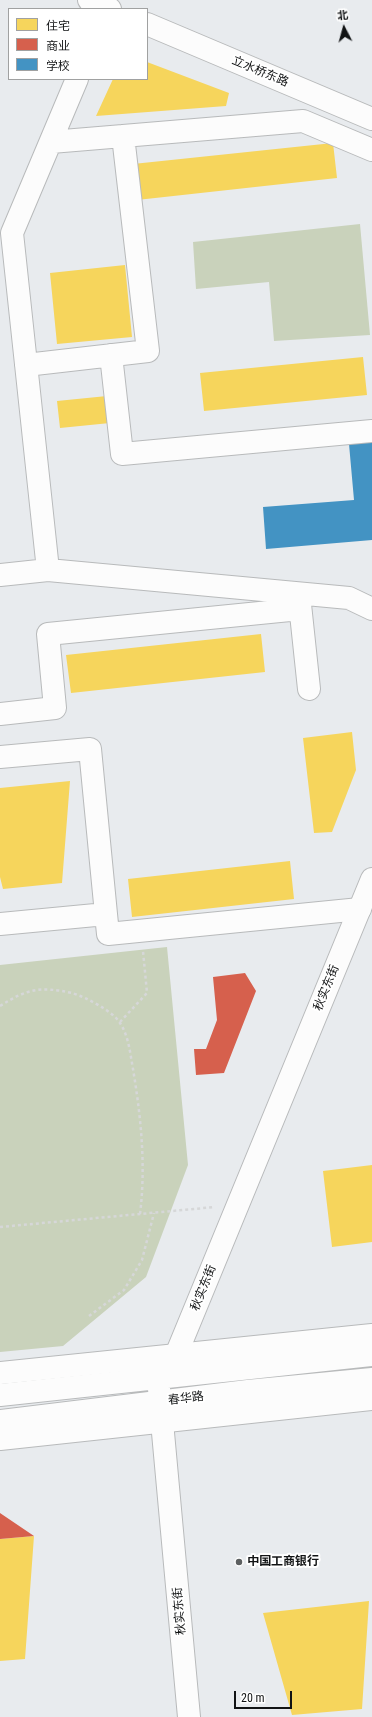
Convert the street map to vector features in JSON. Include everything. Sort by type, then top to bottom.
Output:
[{"type":"street","points":[[89,0],[108,8]]},
{"type":"street","name":"立水桥东路","points":[[148,24],[372,119]]},
{"type":"street","points":[[48,570],[26,365],[8,272],[12,233],[77,80]]},
{"type":"street","points":[[51,142],[303,121],[372,150]]},
{"type":"street","points":[[26,365],[148,351],[123,136]]},
{"type":"street","points":[[111,355],[122,454],[372,431]]},
{"type":"street","points":[[0,575],[48,570],[299,602]]},
{"type":"street","points":[[0,714],[55,708],[48,634],[299,602],[349,598],[372,609]]},
{"type":"street","points":[[299,602],[309,689]]},
{"type":"street","points":[[0,757],[90,749],[108,934],[360,909]]},
{"type":"street","name":"秋实东街","points":[[189,1717],[158,1378],[176,1355],[372,878]]},
{"type":"street","points":[[0,924],[106,914]]},
{"type":"street","points":[[0,1373],[372,1335]]},
{"type":"street","name":"春华路","points":[[0,1394],[372,1355]]},
{"type":"street","name":"春华路","points":[[0,1421],[161,1412],[248,1391],[372,1379]]},
{"type":"street","points":[[0,1439],[161,1412],[372,1399]]},
{"type":"path","points":[[120,1022],[147,993],[142,931]]},
{"type":"path","points":[[0,1006],[30,990],[55,989],[78,995],[108,1011],[120,1022],[129,1043],[139,1106],[144,1185],[140,1214]]},
{"type":"path","points":[[0,1227],[238,1205]]},
{"type":"path","points":[[89,1316],[124,1290],[142,1260],[154,1212]]},
{"type":"green space","points":[[360,224],[370,335],[274,341],[269,282],[196,289],[193,242]]},
{"type":"green space","points":[[167,947],[188,1165],[146,1277],[63,1346],[0,1352],[0,965]]},
{"type":"building: 住宅","points":[[148,62],[229,93],[226,106],[96,116],[113,80],[148,80]]},
{"type":"building: 住宅","points":[[333,143],[337,178],[137,200],[133,164]]},
{"type":"building: 住宅","points":[[125,265],[132,337],[57,344],[50,273]]},
{"type":"building: 住宅","points":[[363,357],[367,395],[204,411],[200,373]]},
{"type":"building: 住宅","points":[[107,396],[110,423],[60,428],[57,401]]},
{"type":"building: 住宅","points":[[261,634],[265,672],[71,693],[66,655]]},
{"type":"building: 住宅","points":[[352,732],[356,770],[332,832],[314,833],[303,738]]},
{"type":"building: 住宅","points":[[70,781],[62,883],[3,889],[0,877],[0,788]]},
{"type":"building: 住宅","points":[[290,861],[294,899],[132,917],[128,879]]},
{"type":"building: 住宅","points":[[372,1165],[372,1242],[332,1247],[323,1171]]},
{"type":"building: 住宅","points":[[34,1536],[25,1659],[0,1661],[0,1539]]},
{"type":"building: 住宅","points":[[369,1601],[362,1709],[292,1715],[263,1613]]},
{"type":"building: 商业","points":[[245,973],[256,991],[224,1073],[196,1075],[194,1049],[206,1049],[217,1020],[213,977]]},
{"type":"building: 商业","points":[[0,1513],[34,1536],[0,1539]]},
{"type":"building: 学校","points":[[372,442],[372,540],[266,549],[263,507],[354,500],[349,444]]},
{"type":"place","name":"中国工商银行","points":[[239,1562]]}]
